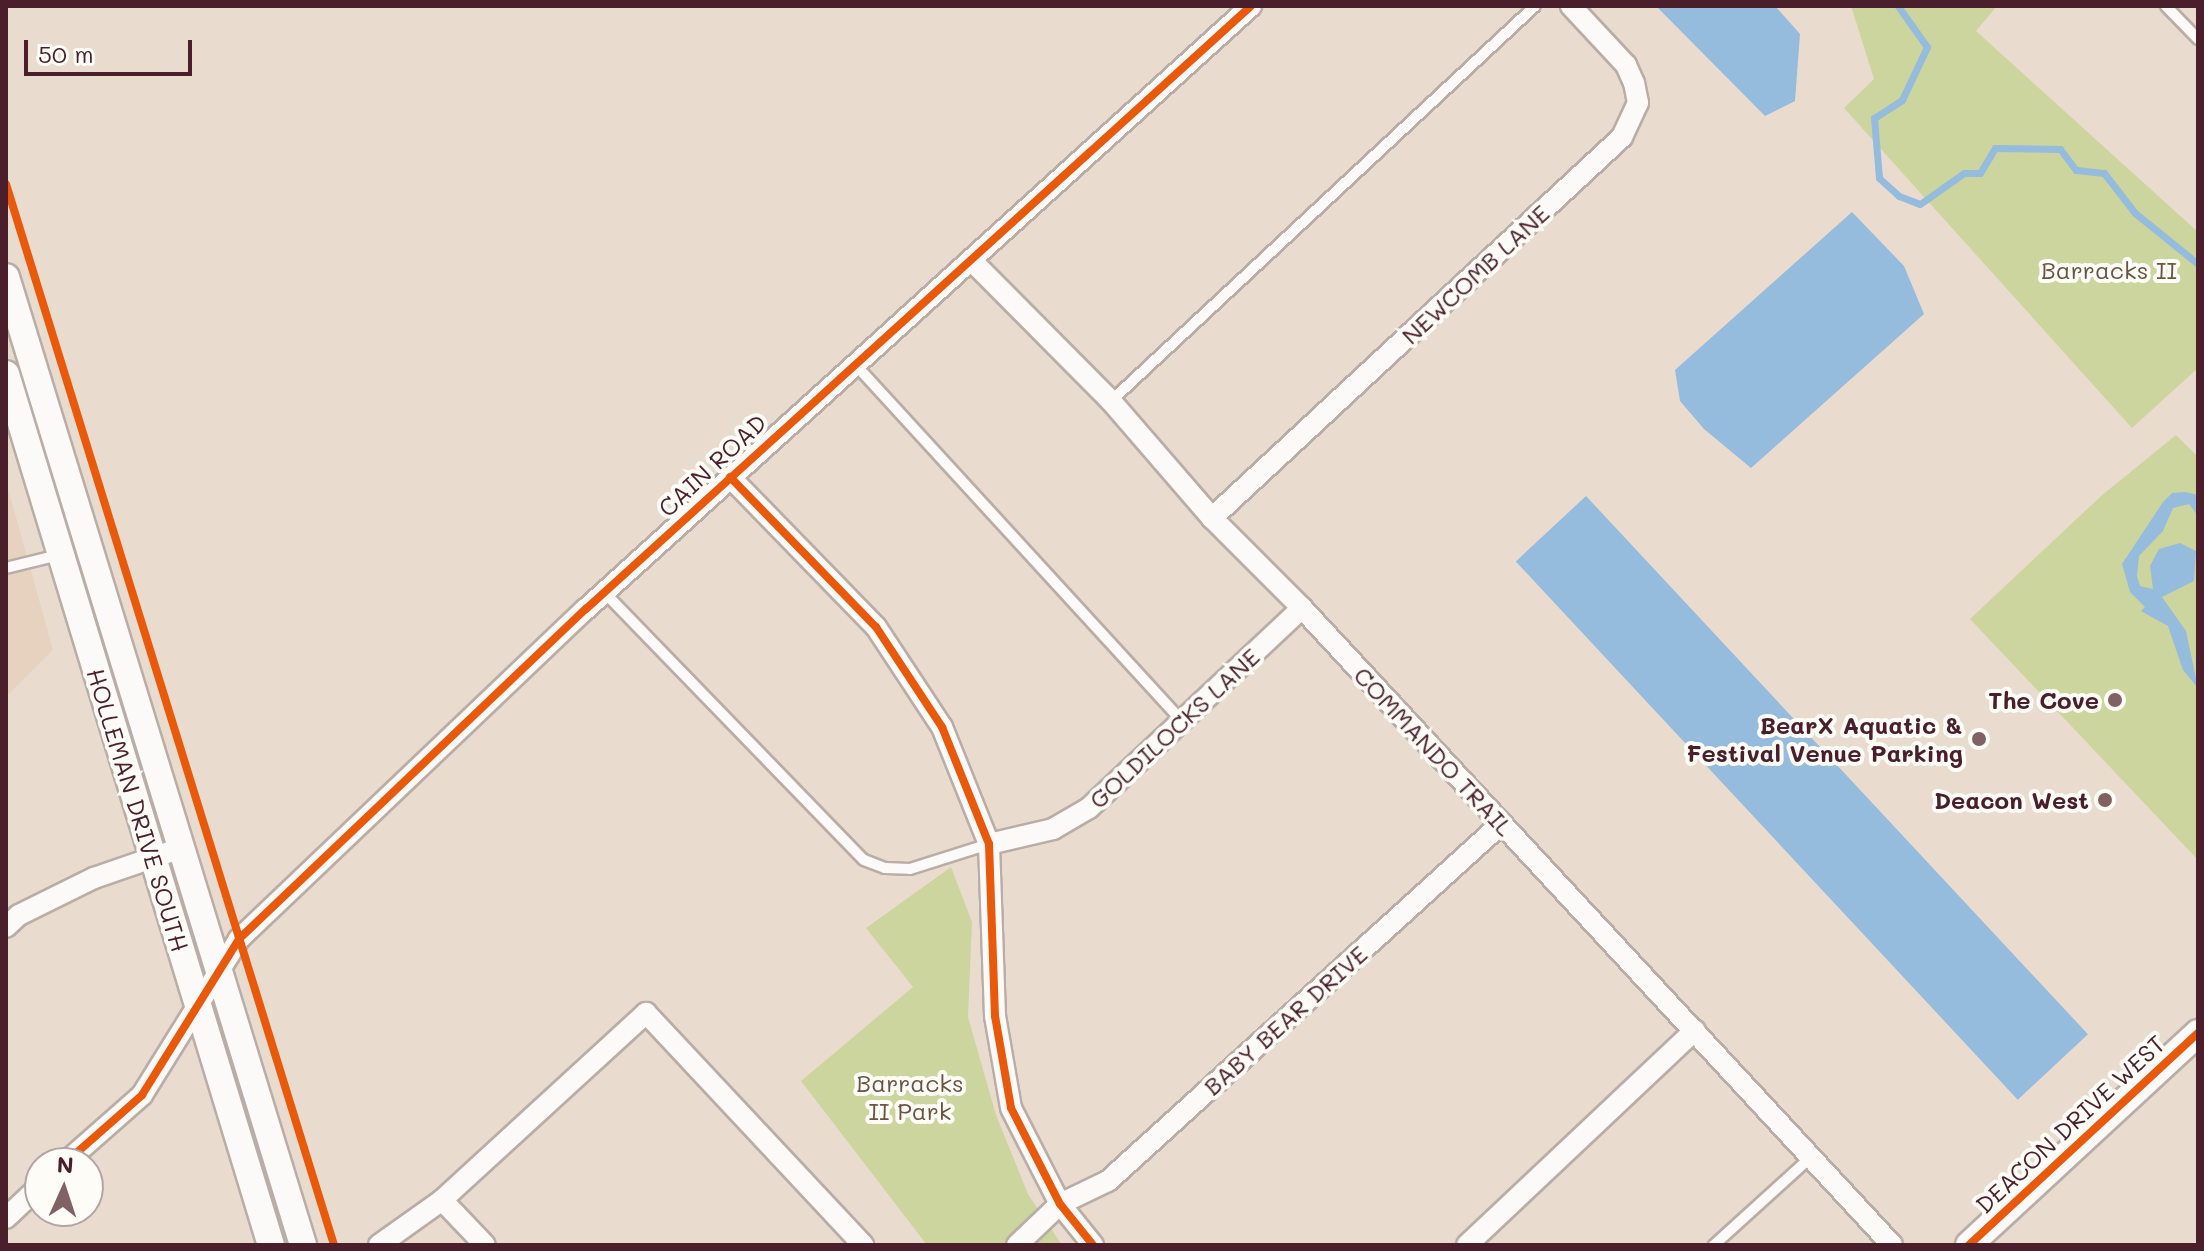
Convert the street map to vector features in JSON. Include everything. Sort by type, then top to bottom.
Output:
[{"type":"street","name":"CAIN ROAD","points":[[83,1147],[142,1095],[239,939],[604,592],[1251,6]]},
{"type":"street","name":"NEWCOMB LANE","points":[[1212,518],[1622,137],[1638,103],[1634,83],[1626,65],[1571,6]]},
{"type":"street","name":"COMMANDO TRAIL","points":[[972,261],[1111,401],[1212,518],[1302,608],[1892,1245]]},
{"type":"street","points":[[6,277],[178,849],[303,1245]]},
{"type":"street","name":"HOLLEMAN DRIVE SOUTH","points":[[6,374],[151,859],[271,1245]]},
{"type":"street","points":[[730,477],[876,627],[942,727],[989,844],[995,1016],[1011,1108],[1060,1204],[1093,1245]]},
{"type":"street","name":"GOLDILOCKS LANE","points":[[989,844],[1072,820],[1302,608]]},
{"type":"street","name":"BABY BEAR DRIVE","points":[[1017,1245],[1060,1204],[1108,1181],[1501,824]]},
{"type":"street","points":[[6,927],[19,915],[94,878],[178,849]]},
{"type":"street","points":[[379,1245],[442,1200],[646,1013],[863,1245]]},
{"type":"street","points":[[1467,1245],[1695,1030]]},
{"type":"street","name":"DEACON DRIVE WEST","points":[[1969,1245],[2198,1033]]},
{"type":"street","points":[[442,1200],[485,1245]]},
{"type":"street","points":[[6,1218],[24,1201]]},
{"type":"lane","points":[[1111,401],[1535,6]]},
{"type":"lane","points":[[2166,6],[2198,39]]},
{"type":"lane","points":[[854,363],[1182,721]]},
{"type":"lane","points":[[6,568],[61,555]]},
{"type":"lane","points":[[604,592],[864,860],[885,868],[910,869],[989,844]]},
{"type":"lane","points":[[1714,1245],[1811,1157]]},
{"type":"shaded area","points":[[6,481],[53,650],[6,697]]},
{"type":"green space","name":"Barracks II","points":[[1851,6],[1997,6],[1976,31],[2198,232],[2198,368],[2132,428],[1844,108],[1874,79]]},
{"type":"green space","points":[[2176,435],[2198,457],[2198,860],[1970,619],[2101,496]]},
{"type":"green space","name":"Barracks II Park","points":[[951,867],[972,922],[968,1017],[996,1115],[1028,1194],[1062,1245],[927,1245],[801,1081],[913,987],[866,928]]},
{"type":"water","points":[[1656,6],[1775,6],[1800,34],[1795,101],[1765,116]]},
{"type":"water","points":[[1852,212],[1904,266],[1924,314],[1751,468],[1704,429],[1680,401],[1675,370]]},
{"type":"water","points":[[2172,493],[2198,495],[2198,516],[2189,504],[2173,508],[2163,531],[2139,556],[2137,576],[2140,586],[2153,589],[2150,566],[2159,549],[2180,543],[2196,551],[2194,581],[2162,597],[2186,631],[2198,688],[2183,670],[2168,626],[2141,611],[2145,607],[2130,592],[2122,564],[2163,502]]},
{"type":"water","points":[[1586,496],[2088,1034],[2018,1100],[1516,561]]},
{"type":"waterway","points":[[1898,6],[1927,47],[1902,100],[1874,118],[1879,178],[1899,196],[1920,204],[1964,173],[1980,173],[1995,148],[2060,149],[2076,170],[2104,173],[2135,213],[2198,264]]},
{"type":"cycle path","points":[[83,1147],[142,1095],[239,939],[586,609],[1251,6]]},
{"type":"cycle path","points":[[6,184],[334,1245]]},
{"type":"cycle path","points":[[730,477],[876,627],[942,727],[989,844],[995,1016],[1011,1108],[1060,1204],[1093,1245]]},
{"type":"cycle path","points":[[1969,1245],[2198,1033]]},
{"type":"place","name":"The Cove","points":[[2115,700]]},
{"type":"place","name":"BearX Aquatic & Festival Venue Parking","points":[[1979,739]]},
{"type":"place","name":"Deacon West","points":[[2105,800]]}]
